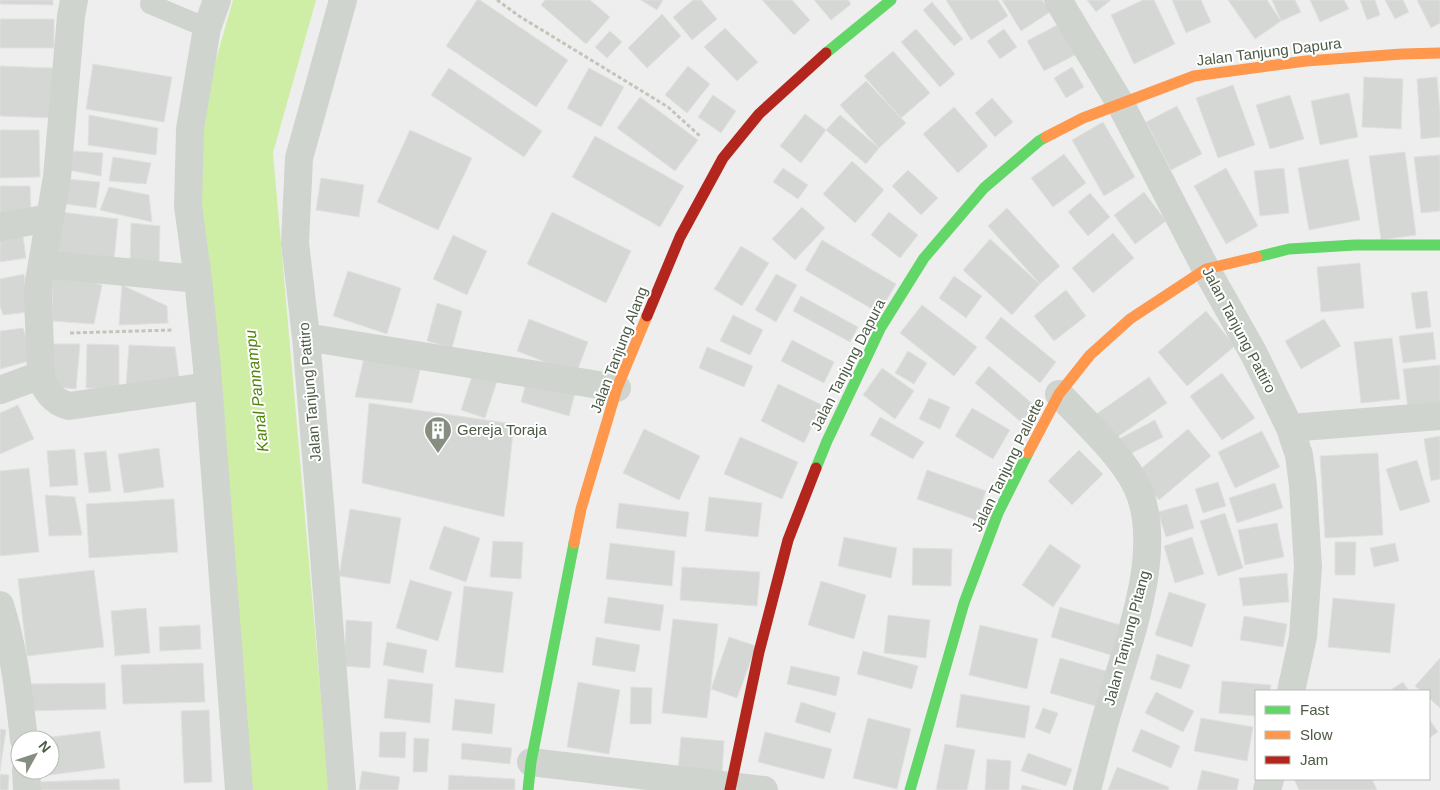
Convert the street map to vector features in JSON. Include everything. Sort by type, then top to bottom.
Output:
[{"type":"street","points":[[74,0],[57,177],[39,280],[41,375],[46,389],[52,397],[61,404],[69,406],[208,386]]},
{"type":"street","points":[[217,0],[207,28],[190,129],[188,206],[198,279],[208,386],[239,790]]},
{"type":"street","name":"Jalan Tanjung Pattiro","points":[[342,790],[306,337],[295,243],[299,158],[343,0]]},
{"type":"street","name":"Jalan Tanjung Alang","points":[[528,790],[531,762],[581,509],[617,388],[680,237],[723,158],[759,114],[820,58],[891,0]]},
{"type":"street","name":"Jalan Tanjung Pattiro","points":[[1058,0],[1120,103],[1206,269],[1254,354],[1290,428],[1299,455],[1303,486],[1308,567],[1303,637],[1291,690]]},
{"type":"street","name":"Jalan Tanjung Dapura","points":[[731,788],[759,652],[788,540],[827,440],[881,327],[924,258],[984,188],[1038,142],[1083,118],[1194,76],[1306,61],[1440,53]]},
{"type":"street","points":[[0,227],[49,218]]},
{"type":"street","name":"Jalan Tanjung Pallette","points":[[910,790],[964,603],[998,513],[1032,443],[1059,394],[1090,355],[1130,319],[1206,269],[1289,249],[1355,245],[1440,245]]},
{"type":"street","points":[[42,264],[198,279]]},
{"type":"street","points":[[306,337],[617,388]]},
{"type":"street","points":[[0,390],[41,375]]},
{"type":"street","name":"Jalan Tanjung Pitang","points":[[1059,394],[1120,460],[1137,486],[1144,507],[1147,525],[1144,583],[1087,790]]},
{"type":"street","points":[[1290,428],[1440,416]]},
{"type":"street","points":[[0,606],[9,633],[23,730]]},
{"type":"street","points":[[531,762],[731,788],[764,790]]},
{"type":"lane","points":[[150,4],[207,28]]},
{"type":"path","points":[[497,0],[519,16],[668,107],[723,158]]},
{"type":"path","points":[[40,334],[203,330]]},
{"type":"water","name":"Kanal Pannampu","points":[[233,0],[316,0],[273,153],[329,790],[252,790],[198,191],[201,112]]},
{"type":"building","points":[[0,0],[53,0],[53,5],[0,4]]},
{"type":"building","points":[[477,0],[480,0],[568,60],[536,107],[446,46]]},
{"type":"building","points":[[545,0],[590,0],[610,17],[586,44],[541,5]]},
{"type":"building","points":[[641,0],[663,0],[657,10]]},
{"type":"building","points":[[693,0],[701,0],[717,19],[692,40],[673,17]]},
{"type":"building","points":[[762,0],[792,0],[810,20],[794,35]]},
{"type":"building","points":[[814,0],[848,0],[851,4],[831,20]]},
{"type":"building","points":[[946,0],[998,0],[1008,16],[971,40]]},
{"type":"building","points":[[1002,0],[1042,0],[1050,12],[1021,31]]},
{"type":"building","points":[[1087,0],[1111,0],[1096,12]]},
{"type":"building","points":[[1143,0],[1154,0],[1175,44],[1134,64],[1111,15]]},
{"type":"building","points":[[1172,0],[1201,0],[1211,22],[1186,33]]},
{"type":"building","points":[[1228,0],[1267,0],[1281,21],[1255,39]]},
{"type":"building","points":[[1272,0],[1295,0],[1301,12],[1281,21]]},
{"type":"building","points":[[1310,0],[1344,0],[1349,9],[1320,22]]},
{"type":"building","points":[[1360,0],[1375,0],[1380,15],[1367,20]]},
{"type":"building","points":[[1385,0],[1403,0],[1409,12],[1395,19]]},
{"type":"building","points":[[1417,0],[1440,0],[1440,23],[1431,28]]},
{"type":"building","points":[[932,2],[963,39],[954,46],[923,10]]},
{"type":"building","points":[[662,14],[681,36],[647,68],[628,48]]},
{"type":"building","points":[[0,19],[54,19],[54,48],[0,48]]},
{"type":"building","points":[[1059,24],[1075,55],[1044,71],[1027,41]]},
{"type":"building","points":[[725,28],[758,62],[737,81],[704,47]]},
{"type":"building","points":[[916,29],[955,74],[940,87],[901,42]]},
{"type":"building","points":[[1004,29],[1017,47],[1000,59],[987,41]]},
{"type":"building","points":[[610,31],[622,42],[607,58],[595,47]]},
{"type":"building","points":[[893,51],[930,93],[901,118],[864,76]]},
{"type":"building","points":[[93,64],[172,77],[164,122],[86,109]]},
{"type":"building","points":[[0,66],[53,68],[52,118],[0,116]]},
{"type":"building","points":[[688,66],[710,84],[687,113],[665,95]]},
{"type":"building","points":[[1072,67],[1084,87],[1066,98],[1054,78]]},
{"type":"building","points":[[449,68],[542,131],[524,157],[431,95]]},
{"type":"building","points":[[589,68],[624,87],[601,127],[567,108]]},
{"type":"building","points":[[1364,77],[1403,79],[1401,129],[1362,127]]},
{"type":"building","points":[[1437,77],[1440,137],[1421,139],[1417,79]]},
{"type":"building","points":[[866,81],[906,123],[879,148],[840,105]]},
{"type":"building","points":[[1233,85],[1255,145],[1218,158],[1196,98]]},
{"type":"building","points":[[1349,93],[1358,137],[1320,145],[1311,101]]},
{"type":"building","points":[[713,95],[736,111],[721,133],[698,117]]},
{"type":"building","points":[[1290,95],[1304,139],[1270,149],[1256,105]]},
{"type":"building","points":[[640,97],[698,140],[675,171],[617,128]]},
{"type":"building","points":[[992,98],[1013,122],[995,137],[975,113]]},
{"type":"building","points":[[1177,106],[1202,154],[1171,170],[1146,122]]},
{"type":"building","points":[[954,107],[988,146],[958,173],[923,134]]},
{"type":"building","points":[[805,114],[826,130],[801,163],[780,146]]},
{"type":"building","points":[[89,115],[158,128],[156,155],[88,145]]},
{"type":"building","points":[[840,115],[879,148],[866,164],[826,130]]},
{"type":"building","points":[[1103,122],[1135,177],[1104,196],[1072,140]]},
{"type":"building","points":[[0,130],[39,130],[40,177],[0,178]]},
{"type":"building","points":[[410,130],[472,158],[438,230],[377,202]]},
{"type":"building","points":[[595,136],[684,186],[660,227],[572,177]]},
{"type":"building","points":[[74,151],[103,153],[101,176],[68,170]]},
{"type":"building","points":[[1405,152],[1416,235],[1381,240],[1369,156]]},
{"type":"building","points":[[1064,154],[1086,183],[1053,207],[1031,178]]},
{"type":"building","points":[[1440,155],[1440,211],[1421,213],[1414,157]]},
{"type":"building","points":[[113,157],[151,163],[146,184],[109,181]]},
{"type":"building","points":[[1348,159],[1360,220],[1309,230],[1298,168]]},
{"type":"building","points":[[852,161],[884,190],[855,223],[823,194]]},
{"type":"building","points":[[783,168],[808,185],[798,199],[773,182]]},
{"type":"building","points":[[1226,168],[1258,226],[1226,244],[1194,186]]},
{"type":"building","points":[[1284,168],[1289,213],[1260,216],[1254,171]]},
{"type":"building","points":[[908,170],[938,198],[921,215],[892,186]]},
{"type":"building","points":[[321,178],[364,185],[359,217],[316,210]]},
{"type":"building","points":[[66,179],[100,182],[96,208],[58,203]]},
{"type":"building","points":[[0,186],[30,186],[31,213],[0,217]]},
{"type":"building","points":[[109,187],[149,195],[152,222],[100,210]]},
{"type":"building","points":[[1144,192],[1166,221],[1135,244],[1114,215]]},
{"type":"building","points":[[1090,193],[1110,217],[1088,236],[1068,212]]},
{"type":"building","points":[[802,207],[825,228],[795,260],[772,239]]},
{"type":"building","points":[[1007,208],[1060,266],[1040,284],[988,226]]},
{"type":"building","points":[[52,211],[118,219],[114,261],[47,252]]},
{"type":"building","points":[[552,212],[631,251],[606,303],[527,264]]},
{"type":"building","points":[[889,212],[918,235],[900,258],[871,235]]},
{"type":"building","points":[[131,223],[160,226],[159,266],[130,266]]},
{"type":"building","points":[[22,229],[26,258],[0,262],[0,232]]},
{"type":"building","points":[[1113,233],[1134,258],[1093,293],[1072,268]]},
{"type":"building","points":[[453,235],[487,251],[467,295],[433,279]]},
{"type":"building","points":[[990,239],[1040,284],[1012,315],[963,270]]},
{"type":"building","points":[[822,240],[896,284],[879,313],[805,270]]},
{"type":"building","points":[[741,246],[769,263],[742,306],[714,289]]},
{"type":"building","points":[[1360,263],[1364,308],[1321,312],[1317,267]]},
{"type":"building","points":[[53,271],[102,285],[94,324],[52,321]]},
{"type":"building","points":[[348,271],[401,288],[387,334],[333,316]]},
{"type":"building","points":[[24,274],[28,312],[3,315],[0,306],[0,279]]},
{"type":"building","points":[[776,274],[797,285],[776,322],[755,310]]},
{"type":"building","points":[[954,276],[982,296],[966,318],[939,298]]},
{"type":"building","points":[[122,285],[167,306],[168,323],[119,325]]},
{"type":"building","points":[[1066,290],[1086,316],[1054,341],[1034,316]]},
{"type":"building","points":[[1427,291],[1431,327],[1416,329],[1411,293]]},
{"type":"building","points":[[801,296],[858,327],[850,342],[793,311]]},
{"type":"building","points":[[437,303],[462,311],[452,348],[427,341]]},
{"type":"building","points":[[922,305],[977,347],[954,376],[900,333]]},
{"type":"building","points":[[1206,311],[1235,346],[1187,386],[1158,352]]},
{"type":"building","points":[[733,315],[763,330],[750,355],[720,341]]},
{"type":"building","points":[[1001,317],[1056,362],[1040,383],[985,338]]},
{"type":"building","points":[[529,319],[588,342],[576,374],[517,351]]},
{"type":"building","points":[[1324,319],[1341,346],[1301,369],[1285,341]]},
{"type":"building","points":[[23,328],[33,360],[0,369],[0,331]]},
{"type":"building","points":[[1433,332],[1436,359],[1403,363],[1399,336]]},
{"type":"building","points":[[1392,338],[1400,399],[1361,403],[1354,342]]},
{"type":"building","points":[[792,340],[834,362],[824,383],[781,361]]},
{"type":"building","points":[[53,344],[80,344],[76,389],[55,387]]},
{"type":"building","points":[[87,344],[119,345],[119,389],[86,388]]},
{"type":"building","points":[[129,345],[175,347],[180,384],[126,386]]},
{"type":"building","points":[[707,347],[753,366],[744,387],[699,368]]},
{"type":"building","points":[[366,349],[422,362],[412,403],[355,397]]},
{"type":"building","points":[[908,351],[927,363],[914,384],[895,373]]},
{"type":"building","points":[[1440,365],[1440,406],[1408,410],[1403,369]]},
{"type":"building","points":[[989,366],[1035,406],[1021,422],[975,383]]},
{"type":"building","points":[[882,368],[914,391],[895,419],[863,395]]},
{"type":"building","points":[[474,370],[498,378],[485,418],[461,410]]},
{"type":"building","points":[[1222,373],[1255,418],[1222,440],[1190,396]]},
{"type":"building","points":[[1149,377],[1167,403],[1113,440],[1095,415]]},
{"type":"building","points":[[527,379],[575,393],[569,416],[521,402]]},
{"type":"building","points":[[778,384],[822,405],[804,443],[761,421]]},
{"type":"building","points":[[929,398],[950,407],[940,429],[919,419]]},
{"type":"building","name":"Gereja Toraja","points":[[369,403],[514,424],[504,517],[362,483]]},
{"type":"building","points":[[18,405],[34,439],[0,454],[0,413]]},
{"type":"building","points":[[972,408],[1010,430],[993,459],[955,436]]},
{"type":"building","points":[[880,417],[924,442],[913,459],[870,435]]},
{"type":"building","points":[[1155,420],[1163,437],[1128,455],[1119,439]]},
{"type":"building","points":[[644,429],[700,456],[679,500],[623,473]]},
{"type":"building","points":[[1188,429],[1211,456],[1159,500],[1136,473]]},
{"type":"building","points":[[1262,431],[1280,467],[1235,488],[1218,452]]},
{"type":"building","points":[[1440,436],[1440,479],[1431,481],[1424,439]]},
{"type":"building","points":[[740,437],[798,462],[782,499],[724,474]]},
{"type":"building","points":[[159,448],[164,487],[124,493],[118,454]]},
{"type":"building","points":[[75,449],[78,485],[50,487],[47,451]]},
{"type":"building","points":[[1079,450],[1103,474],[1072,505],[1048,481]]},
{"type":"building","points":[[106,451],[111,491],[89,493],[84,453]]},
{"type":"building","points":[[1378,453],[1383,535],[1325,538],[1320,456]]},
{"type":"building","points":[[1417,460],[1430,502],[1400,511],[1386,469]]},
{"type":"building","points":[[29,468],[39,552],[0,556],[0,471]]},
{"type":"building","points":[[927,470],[986,491],[976,520],[917,499]]},
{"type":"building","points":[[1218,482],[1226,506],[1203,513],[1195,489]]},
{"type":"building","points":[[1275,483],[1283,508],[1237,523],[1229,498]]},
{"type":"building","points":[[45,495],[75,497],[82,535],[49,536]]},
{"type":"building","points":[[709,497],[762,503],[758,537],[705,531]]},
{"type":"building","points":[[174,499],[178,552],[89,558],[86,504]]},
{"type":"building","points":[[619,503],[689,512],[686,537],[616,528]]},
{"type":"building","points":[[1187,504],[1194,528],[1166,537],[1158,512]]},
{"type":"building","points":[[350,509],[401,518],[390,584],[339,576]]},
{"type":"building","points":[[1225,513],[1243,568],[1218,576],[1200,521]]},
{"type":"building","points":[[1277,523],[1284,557],[1245,565],[1238,530]]},
{"type":"building","points":[[444,526],[480,538],[466,582],[429,569]]},
{"type":"building","points":[[844,537],[897,548],[891,578],[838,566]]},
{"type":"building","points":[[1192,537],[1204,574],[1175,583],[1164,546]]},
{"type":"building","points":[[493,541],[523,542],[521,579],[490,577]]},
{"type":"building","points":[[1335,542],[1356,542],[1355,575],[1335,575]]},
{"type":"building","points":[[610,543],[675,551],[672,586],[606,579]]},
{"type":"building","points":[[1395,543],[1399,561],[1374,567],[1370,548]]},
{"type":"building","points":[[1050,544],[1081,566],[1053,607],[1022,585]]},
{"type":"building","points":[[913,548],[952,549],[951,586],[912,585]]},
{"type":"building","points":[[682,567],[760,572],[757,606],[680,600]]},
{"type":"building","points":[[94,570],[104,647],[27,656],[18,579]]},
{"type":"building","points":[[1287,573],[1289,602],[1243,606],[1239,578]]},
{"type":"building","points":[[410,580],[452,592],[438,641],[396,628]]},
{"type":"building","points":[[821,581],[866,595],[854,639],[808,625]]},
{"type":"building","points":[[464,586],[513,592],[503,673],[455,667]]},
{"type":"building","points":[[1169,592],[1206,604],[1192,647],[1155,635]]},
{"type":"building","points":[[608,597],[664,605],[660,631],[604,623]]},
{"type":"building","points":[[1333,598],[1395,604],[1390,653],[1328,647]]},
{"type":"building","points":[[1060,607],[1120,625],[1111,655],[1051,637]]},
{"type":"building","points":[[146,608],[150,653],[115,656],[111,611]]},
{"type":"building","points":[[888,615],[930,620],[926,658],[884,653]]},
{"type":"building","points":[[1244,616],[1287,624],[1283,647],[1240,640]]},
{"type":"building","points":[[673,619],[718,624],[707,718],[662,713]]},
{"type":"building","points":[[346,620],[372,622],[370,668],[344,666]]},
{"type":"building","points":[[200,625],[201,649],[160,651],[159,627]]},
{"type":"building","points":[[980,625],[1038,639],[1027,689],[969,675]]},
{"type":"building","points":[[596,637],[640,645],[635,672],[592,665]]},
{"type":"building","points":[[729,637],[756,646],[737,698],[711,689]]},
{"type":"building","points":[[387,642],[427,650],[423,673],[383,665]]},
{"type":"building","points":[[863,651],[918,666],[912,689],[857,674]]},
{"type":"building","points":[[1157,654],[1190,665],[1181,689],[1150,679]]},
{"type":"building","points":[[1060,658],[1113,673],[1103,708],[1050,693]]},
{"type":"building","points":[[1440,658],[1440,708],[1430,699],[1430,690],[1420,690],[1415,686]]},
{"type":"building","points":[[203,663],[205,702],[123,704],[121,665]]},
{"type":"building","points":[[791,666],[840,677],[836,696],[787,684]]},
{"type":"building","points":[[388,679],[433,684],[430,723],[384,718]]},
{"type":"building","points":[[1222,681],[1271,685],[1270,690],[1255,690],[1255,716],[1219,713]]},
{"type":"building","points":[[578,682],[620,690],[609,754],[567,747]]},
{"type":"building","points":[[1403,682],[1408,690],[1391,690]]},
{"type":"building","points":[[105,683],[106,709],[28,711],[27,684]]},
{"type":"building","points":[[631,687],[652,688],[651,724],[630,724]]},
{"type":"building","points":[[1156,692],[1194,711],[1183,732],[1145,713]]},
{"type":"building","points":[[961,694],[1030,706],[1025,738],[956,727]]},
{"type":"building","points":[[455,699],[495,704],[492,734],[452,730]]},
{"type":"building","points":[[801,702],[836,713],[830,733],[795,722]]},
{"type":"building","points":[[1043,708],[1058,713],[1050,734],[1035,728]]},
{"type":"building","points":[[209,710],[212,782],[184,783],[181,711]]},
{"type":"building","points":[[868,718],[911,729],[897,789],[853,778]]},
{"type":"building","points":[[1201,718],[1253,727],[1247,761],[1194,751]]},
{"type":"building","points":[[1430,720],[1438,732],[1430,737]]},
{"type":"building","points":[[0,729],[6,730],[0,771]]},
{"type":"building","points":[[1141,729],[1180,746],[1171,768],[1132,751]]},
{"type":"building","points":[[100,731],[105,768],[60,774],[60,736]]},
{"type":"building","points":[[380,732],[406,732],[405,758],[379,757]]},
{"type":"building","points":[[765,732],[832,749],[824,779],[758,762]]},
{"type":"building","points":[[681,737],[724,741],[722,774],[678,770]]},
{"type":"building","points":[[414,738],[429,739],[427,772],[413,772]]},
{"type":"building","points":[[462,743],[512,748],[510,764],[461,759]]},
{"type":"building","points":[[945,744],[975,750],[967,790],[936,790]]},
{"type":"building","points":[[1028,753],[1072,769],[1066,786],[1021,771]]},
{"type":"building","points":[[987,759],[1011,761],[1009,790],[985,790]]},
{"type":"building","points":[[1117,767],[1169,787],[1168,790],[1108,790]]},
{"type":"building","points":[[1202,770],[1239,779],[1237,790],[1197,790]]},
{"type":"building","points":[[362,771],[400,777],[398,790],[359,790]]},
{"type":"building","points":[[0,774],[9,775],[8,790],[0,790]]},
{"type":"building","points":[[449,775],[515,779],[515,790],[448,790]]},
{"type":"building","points":[[119,779],[120,790],[38,790],[38,782]]},
{"type":"building","points":[[1294,780],[1372,780],[1377,790],[1299,790]]},
{"type":"building","points":[[1022,785],[1041,790],[1021,790]]},
{"type":"traffic: fast","points":[[826,53],[891,0]]},
{"type":"traffic: fast","points":[[816,468],[881,327],[924,258],[984,188],[1046,137]]},
{"type":"traffic: fast","points":[[1257,257],[1289,249],[1355,245],[1440,245]]},
{"type":"traffic: fast","points":[[910,790],[964,603],[998,513],[1028,453]]},
{"type":"traffic: fast","points":[[528,790],[531,762],[574,543]]},
{"type":"traffic: slow","points":[[1046,137],[1083,118],[1194,76],[1306,61],[1440,53]]},
{"type":"traffic: slow","points":[[1028,453],[1059,394],[1090,355],[1130,319],[1206,269],[1257,257]]},
{"type":"traffic: slow","points":[[574,543],[581,509],[617,388],[647,316]]},
{"type":"traffic: jam","points":[[647,316],[680,237],[723,158],[759,114],[826,53]]},
{"type":"traffic: jam","points":[[730,790],[759,652],[788,540],[816,468]]},
{"type":"place","name":"Gereja Toraja","points":[[438,454]]}]
